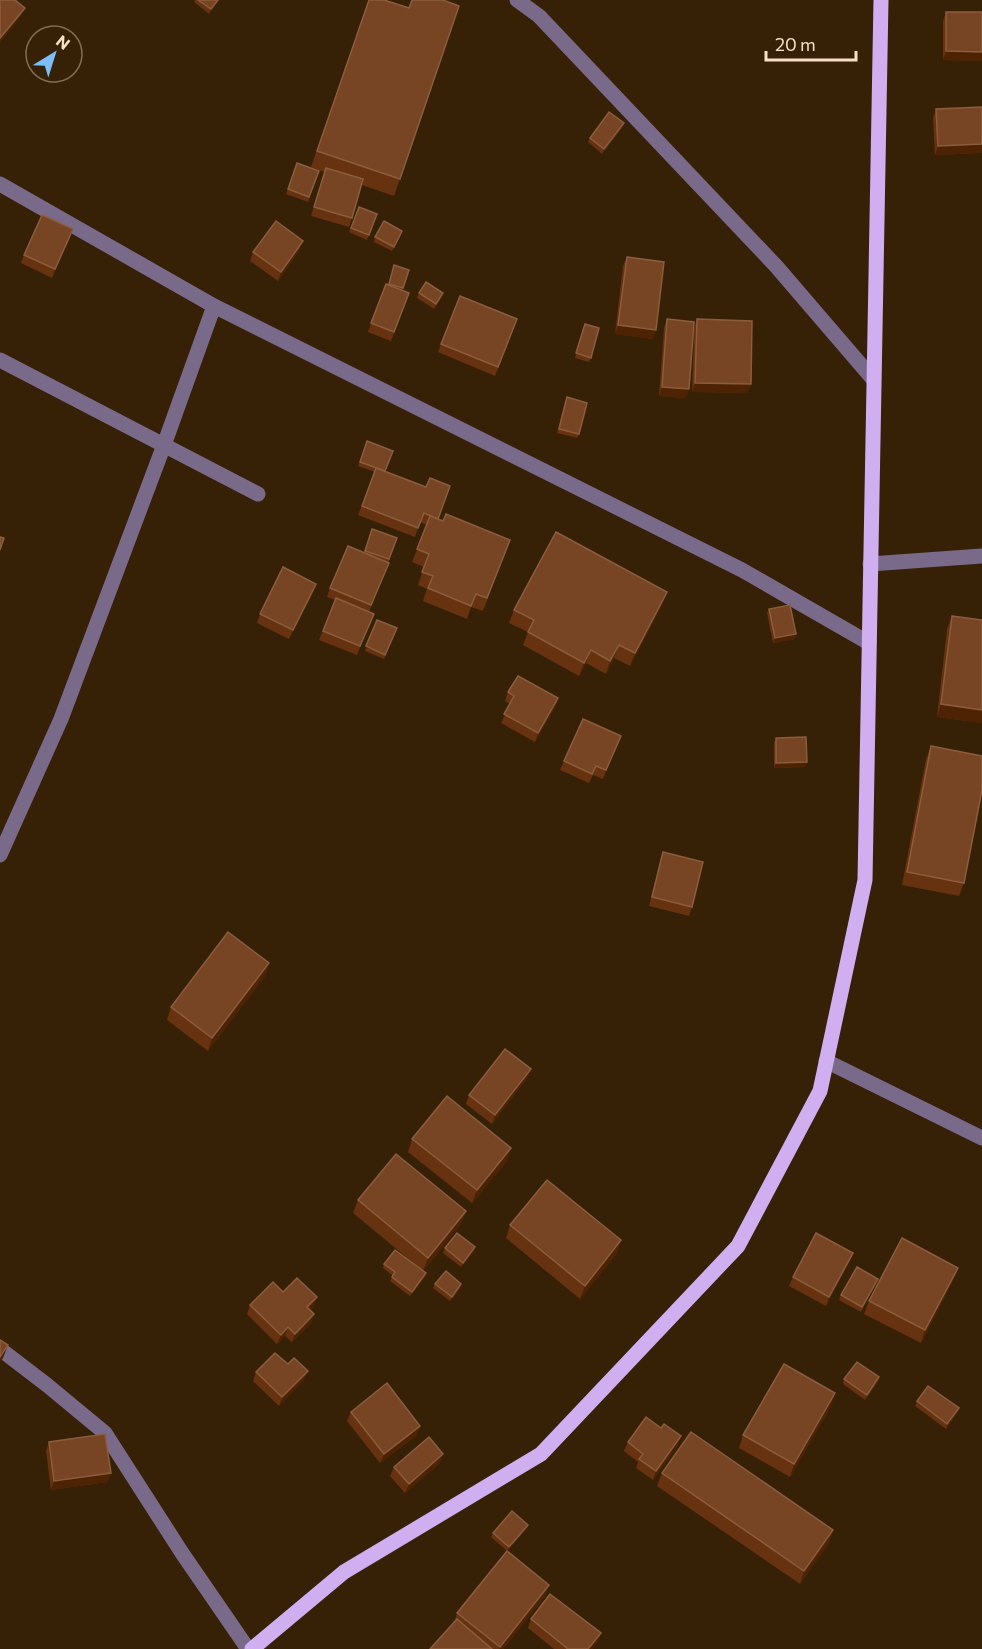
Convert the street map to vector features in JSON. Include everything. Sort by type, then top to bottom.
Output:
[{"type":"main road","points":[[250,1649],[344,1572],[541,1454],[738,1246],[820,1091],[865,880],[881,0]]},
{"type":"street","points":[[517,0],[539,16],[776,266],[873,379]]},
{"type":"street","points":[[0,184],[214,306],[742,570],[869,644]]},
{"type":"street","points":[[0,855],[61,719],[214,306]]},
{"type":"street","points":[[0,360],[258,494]]},
{"type":"street","points":[[870,564],[982,556]]},
{"type":"street","points":[[826,1061],[982,1138]]},
{"type":"street","points":[[0,1349],[105,1433],[182,1553],[250,1649]]},
{"type":"building","points":[[0,0],[15,0],[25,8],[0,38]]},
{"type":"building","points":[[198,0],[218,0],[211,9]]},
{"type":"building","points":[[369,0],[384,0],[409,8],[412,0],[443,0],[459,6],[400,179],[317,151]]},
{"type":"building","points":[[946,12],[982,12],[982,52],[946,51]]},
{"type":"building","points":[[982,107],[982,144],[938,146],[936,109]]},
{"type":"building","points":[[609,112],[624,123],[604,149],[590,138]]},
{"type":"building","points":[[297,163],[319,171],[309,197],[288,189]]},
{"type":"building","points":[[326,168],[363,179],[352,218],[314,207]]},
{"type":"building","points":[[359,207],[377,214],[369,235],[351,228]]},
{"type":"building","points":[[42,215],[73,229],[55,269],[24,255]]},
{"type":"building","points":[[276,221],[303,241],[281,272],[253,252]]},
{"type":"building","points":[[384,221],[402,231],[394,247],[375,237]]},
{"type":"building","points":[[627,257],[664,262],[656,330],[618,325]]},
{"type":"building","points":[[394,265],[409,270],[403,288],[389,284]]},
{"type":"building","points":[[426,282],[443,293],[436,304],[419,293]]},
{"type":"building","points":[[386,284],[409,293],[394,332],[371,323]]},
{"type":"building","points":[[460,296],[517,319],[498,367],[441,344]]},
{"type":"building","points":[[667,319],[694,322],[689,389],[662,387]]},
{"type":"building","points":[[697,319],[752,321],[751,384],[695,383]]},
{"type":"building","points":[[585,324],[599,328],[591,358],[576,353]]},
{"type":"building","points":[[567,397],[587,403],[579,434],[559,429]]},
{"type":"building","points":[[367,441],[393,451],[385,471],[360,462]]},
{"type":"building","points":[[376,468],[426,487],[430,478],[450,486],[438,519],[424,513],[418,528],[362,506]]},
{"type":"building","points":[[446,514],[510,540],[487,598],[476,594],[471,606],[428,588],[433,576],[422,572],[429,554],[417,549],[430,516],[443,521]]},
{"type":"building","points":[[372,529],[397,538],[389,559],[365,551]]},
{"type":"building","points":[[556,532],[667,592],[635,653],[619,645],[610,661],[591,650],[584,663],[528,632],[534,620],[514,610]]},
{"type":"building","points":[[0,537],[4,538],[0,550]]},
{"type":"building","points":[[348,546],[389,563],[371,605],[330,588]]},
{"type":"building","points":[[283,567],[316,584],[293,630],[260,614]]},
{"type":"building","points":[[336,598],[374,614],[360,646],[323,631]]},
{"type":"building","points":[[790,605],[796,634],[775,638],[769,609]]},
{"type":"building","points":[[952,616],[982,620],[982,710],[941,704]]},
{"type":"building","points":[[377,620],[397,628],[385,655],[366,646]]},
{"type":"building","points":[[518,676],[558,698],[538,733],[504,714],[514,696],[508,692]]},
{"type":"building","points":[[583,719],[621,736],[606,770],[596,766],[592,774],[564,761]]},
{"type":"building","points":[[806,737],[807,762],[776,763],[776,738]]},
{"type":"building","points":[[931,746],[982,756],[982,790],[964,883],[907,872]]},
{"type":"building","points":[[663,852],[703,862],[692,907],[652,897]]},
{"type":"building","points":[[228,932],[269,963],[212,1038],[171,1007]]},
{"type":"building","points":[[505,1049],[531,1069],[495,1115],[469,1095]]},
{"type":"building","points":[[447,1096],[511,1148],[477,1190],[412,1139]]},
{"type":"building","points":[[396,1154],[466,1211],[428,1258],[358,1200]]},
{"type":"building","points":[[547,1180],[621,1240],[585,1286],[510,1225]]},
{"type":"building","points":[[457,1233],[475,1247],[463,1263],[445,1248]]},
{"type":"building","points":[[816,1233],[853,1253],[829,1297],[793,1277]]},
{"type":"building","points":[[902,1238],[958,1268],[925,1330],[869,1301]]},
{"type":"building","points":[[395,1250],[426,1273],[412,1292],[392,1277],[395,1272],[384,1264]]},
{"type":"building","points":[[857,1267],[878,1279],[862,1307],[841,1295]]},
{"type":"building","points":[[446,1271],[461,1284],[452,1297],[435,1284]]},
{"type":"building","points":[[297,1278],[317,1297],[307,1307],[314,1314],[295,1334],[288,1327],[281,1335],[250,1305],[273,1282],[283,1292]]},
{"type":"building","points":[[0,1340],[8,1345],[0,1357]]},
{"type":"building","points":[[275,1353],[288,1364],[294,1358],[308,1371],[282,1397],[256,1372]]},
{"type":"building","points":[[857,1362],[879,1377],[867,1395],[844,1379]]},
{"type":"building","points":[[784,1364],[835,1393],[794,1464],[743,1435]]},
{"type":"building","points":[[387,1383],[420,1426],[384,1454],[351,1412]]},
{"type":"building","points":[[928,1386],[959,1408],[947,1424],[917,1401]]},
{"type":"building","points":[[646,1417],[661,1428],[664,1424],[681,1436],[656,1471],[639,1459],[643,1454],[628,1442]]},
{"type":"building","points":[[691,1432],[833,1530],[804,1571],[662,1473]]},
{"type":"building","points":[[105,1434],[111,1473],[54,1481],[49,1442]]},
{"type":"building","points":[[429,1437],[443,1454],[409,1484],[394,1467]]},
{"type":"building","points":[[512,1511],[528,1525],[509,1547],[493,1533]]},
{"type":"building","points":[[507,1551],[549,1585],[500,1647],[457,1613]]},
{"type":"building","points":[[550,1594],[601,1633],[588,1649],[568,1649],[531,1619]]},
{"type":"building","points":[[457,1619],[492,1649],[430,1649]]}]
